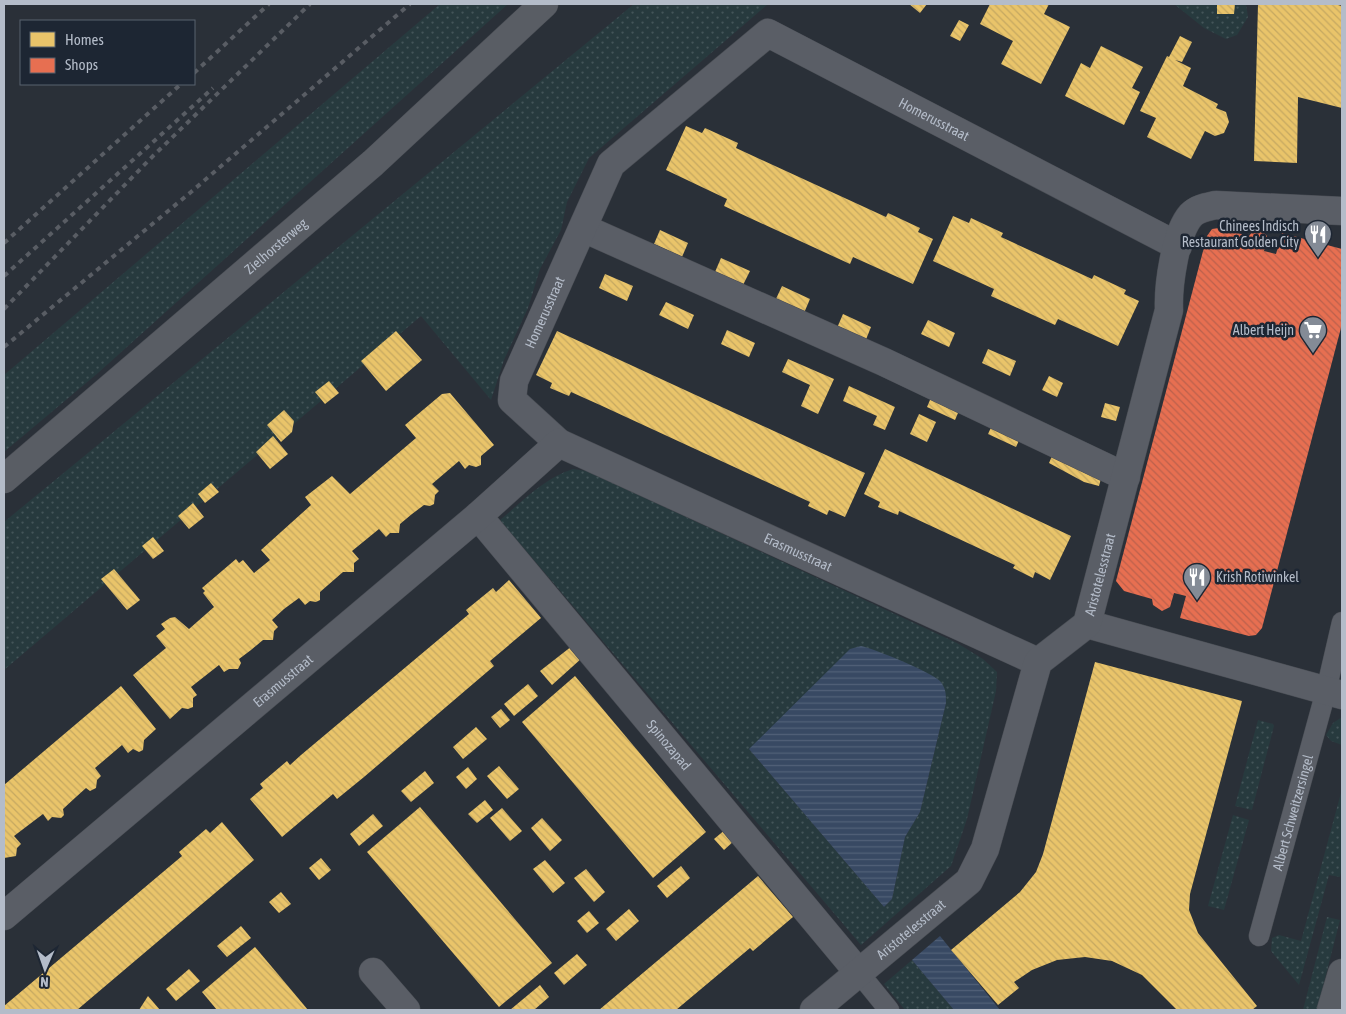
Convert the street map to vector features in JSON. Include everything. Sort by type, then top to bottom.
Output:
[{"type":"main road","name":"Zielhorsterweg","points":[[4,479],[373,163],[544,5]]},
{"type":"main road","points":[[1331,1010],[1342,974]]},
{"type":"street","name":"Homerusstraat","points":[[512,400],[514,381],[611,164],[768,34],[1178,246]]},
{"type":"street","points":[[1178,246],[1184,226],[1192,215],[1202,208],[1216,205],[1342,210]]},
{"type":"street","points":[[582,228],[884,362],[1126,477]]},
{"type":"street","name":"Aristotelesstraat","points":[[814,1010],[969,881],[985,849],[1038,662],[1087,624],[1168,310],[1168,289],[1178,246]]},
{"type":"street","name":"Erasmusstraat","points":[[512,400],[559,443],[1038,662]]},
{"type":"street","name":"Erasmusstraat","points":[[4,916],[478,516],[559,443]]},
{"type":"street","name":"Spinozapad","points":[[478,516],[859,973]]},
{"type":"street","points":[[1087,624],[1334,693]]},
{"type":"street","points":[[373,972],[406,1010]]},
{"type":"lane","name":"Albert Schweitzersingel","points":[[1259,936],[1334,693],[1342,622]]},
{"type":"lane","points":[[859,973],[889,1010]]},
{"type":"green space","points":[[440,4],[508,4],[98,373],[4,452],[4,375]]},
{"type":"green space","points":[[634,4],[768,4],[589,158],[567,202],[561,230],[540,269],[528,308],[504,360],[491,400],[421,316],[4,670],[4,522]]},
{"type":"green space","points":[[1174,4],[1246,4],[1248,17],[1237,35],[1226,39],[1204,28]]},
{"type":"green space","points":[[573,469],[587,471],[957,643],[983,659],[997,672],[996,691],[967,819],[951,866],[861,945],[500,520],[543,484]],"holes":[[[946,703],[920,812],[905,837],[892,899],[884,907],[749,749]]]},
{"type":"green space","points":[[1342,717],[1342,745],[1331,741],[1326,735],[1333,723]]},
{"type":"green space","points":[[1258,720],[1273,724],[1274,726],[1252,810],[1235,806]]},
{"type":"green space","points":[[1342,789],[1342,868],[1340,877],[1329,875],[1299,985],[1271,951],[1272,938],[1279,935],[1301,941]]},
{"type":"green space","points":[[1233,815],[1249,820],[1224,910],[1208,906]]},
{"type":"green space","points":[[1327,917],[1340,920],[1317,1010],[1303,1010]]},
{"type":"green space","points":[[912,960],[954,1010],[905,1010],[884,984]]},
{"type":"water","points":[[861,646],[902,661],[935,677],[942,684],[946,694],[946,703],[920,812],[905,837],[892,899],[884,907],[749,749],[850,649]]},
{"type":"water","points":[[940,936],[1000,1010],[954,1010],[912,960]]},
{"type":"building: Homes","points":[[909,4],[927,4],[920,13]]},
{"type":"building: Homes","points":[[990,4],[1049,4],[1044,14],[1070,27],[1041,84],[1001,64],[1013,41],[980,24]]},
{"type":"building: Homes","points":[[1217,4],[1235,4],[1234,14],[1217,14]]},
{"type":"building: Homes","points":[[1258,4],[1334,4],[1342,6],[1342,108],[1298,97],[1297,163],[1254,161]]},
{"type":"building: Homes","points":[[959,20],[969,25],[960,41],[950,36]]},
{"type":"building: Homes","points":[[1180,36],[1192,42],[1182,62],[1175,60],[1191,68],[1183,86],[1218,104],[1216,108],[1226,112],[1229,122],[1224,133],[1215,136],[1205,131],[1191,159],[1147,137],[1156,118],[1140,111],[1167,56],[1169,57]]},
{"type":"building: Homes","points":[[1101,46],[1143,67],[1132,88],[1140,92],[1124,125],[1065,96],[1081,63],[1090,68]]},
{"type":"building: Homes","points":[[686,126],[702,133],[705,128],[738,143],[736,148],[886,217],[888,213],[920,228],[918,232],[933,239],[913,284],[853,257],[850,264],[724,206],[727,199],[666,170]]},
{"type":"building: Homes","points":[[953,216],[969,223],[971,218],[1003,233],[1001,237],[1092,279],[1094,275],[1126,290],[1124,294],[1139,301],[1118,346],[1058,319],[1055,325],[991,296],[994,289],[933,261]]},
{"type":"building: Homes","points":[[660,230],[688,243],[682,257],[654,244]]},
{"type":"building: Homes","points":[[721,258],[750,271],[743,285],[715,272]]},
{"type":"building: Homes","points":[[605,274],[633,286],[627,301],[599,288]]},
{"type":"building: Homes","points":[[782,286],[810,299],[804,313],[775,301]]},
{"type":"building: Homes","points":[[666,302],[694,315],[688,329],[659,315]]},
{"type":"building: Homes","points":[[843,314],[871,327],[865,342],[837,328]]},
{"type":"building: Homes","points":[[928,320],[955,333],[949,347],[921,334]]},
{"type":"building: Homes","points":[[727,330],[755,343],[749,357],[721,344]]},
{"type":"building: Homes","points":[[396,331],[422,360],[386,391],[361,361]]},
{"type":"building: Homes","points":[[557,331],[865,473],[845,517],[829,510],[827,515],[808,506],[810,502],[600,405],[571,392],[569,396],[550,388],[552,383],[536,375]]},
{"type":"building: Homes","points":[[988,349],[1016,361],[1010,376],[982,363]]},
{"type":"building: Homes","points":[[788,359],[834,379],[818,414],[801,406],[810,385],[782,372]]},
{"type":"building: Homes","points":[[1049,376],[1063,383],[1057,397],[1042,390]]},
{"type":"building: Homes","points":[[329,381],[339,393],[325,404],[315,392]]},
{"type":"building: Homes","points":[[849,386],[895,407],[885,430],[873,425],[877,416],[843,401]]},
{"type":"building: Homes","points":[[450,393],[494,445],[481,456],[481,465],[476,467],[469,465],[465,469],[459,461],[432,484],[439,491],[435,495],[434,504],[430,506],[424,505],[412,514],[400,524],[399,533],[390,533],[386,537],[379,529],[352,551],[359,559],[354,563],[354,572],[343,572],[320,592],[320,600],[316,602],[310,601],[305,605],[299,598],[284,609],[272,620],[278,627],[274,631],[273,640],[263,640],[239,659],[241,663],[238,669],[229,669],[224,672],[219,665],[191,687],[197,695],[193,698],[193,707],[188,709],[182,708],[170,719],[133,675],[166,648],[156,636],[165,629],[161,624],[175,617],[189,629],[214,607],[203,593],[205,591],[202,588],[236,559],[239,563],[243,560],[254,573],[270,560],[261,550],[311,505],[305,497],[332,476],[350,494],[416,438],[405,425],[442,394]]},
{"type":"building: Homes","points":[[933,393],[961,406],[955,420],[927,407]]},
{"type":"building: Homes","points":[[1105,403],[1120,407],[1116,421],[1101,417]]},
{"type":"building: Homes","points":[[284,410],[294,421],[292,432],[281,442],[267,425]]},
{"type":"building: Homes","points":[[919,414],[936,422],[927,442],[910,434]]},
{"type":"building: Homes","points":[[994,421],[1022,434],[1016,447],[988,434]]},
{"type":"building: Homes","points":[[273,436],[288,454],[270,469],[256,452]]},
{"type":"building: Homes","points":[[885,449],[1071,536],[1050,580],[1035,572],[1033,578],[1013,568],[1015,565],[899,511],[898,515],[878,507],[880,502],[864,494]]},
{"type":"building: Homes","points":[[1055,449],[1103,471],[1099,486],[1084,482],[1049,463]]},
{"type":"building: Homes","points":[[211,483],[219,492],[205,503],[198,494]]},
{"type":"building: Homes","points":[[193,503],[204,517],[189,529],[178,516]]},
{"type":"building: Homes","points":[[153,537],[164,551],[153,559],[142,546]]},
{"type":"building: Homes","points":[[114,569],[140,600],[127,610],[101,579]]},
{"type":"building: Homes","points":[[509,580],[541,618],[490,661],[494,666],[364,777],[337,799],[333,794],[282,837],[250,799],[263,788],[260,784],[287,761],[290,765],[469,614],[466,610],[493,588],[496,592]]},
{"type":"building: Homes","points":[[572,646],[582,658],[552,685],[540,671]]},
{"type":"building: Homes","points":[[1095,662],[1242,701],[1190,894],[1189,910],[1198,933],[1257,1006],[1252,1010],[1177,1010],[1142,975],[1112,961],[1085,957],[1057,960],[1032,970],[1014,982],[1019,988],[998,1005],[951,950],[1020,892],[1036,872],[1043,854]]},
{"type":"building: Homes","points":[[575,676],[706,832],[653,878],[522,722]]},
{"type":"building: Homes","points":[[528,684],[538,696],[514,716],[504,704]]},
{"type":"building: Homes","points":[[121,686],[156,729],[144,740],[143,750],[139,752],[133,749],[128,753],[122,745],[95,768],[101,776],[97,780],[96,788],[90,791],[86,788],[63,809],[64,815],[61,818],[52,817],[48,821],[43,814],[14,836],[21,844],[17,848],[16,856],[4,858],[4,785]]},
{"type":"building: Homes","points":[[501,709],[510,720],[500,728],[491,717]]},
{"type":"building: Homes","points":[[476,727],[487,739],[463,759],[453,747]]},
{"type":"building: Homes","points":[[499,766],[519,789],[507,799],[487,776]]},
{"type":"building: Homes","points":[[468,767],[477,779],[466,789],[456,777]]},
{"type":"building: Homes","points":[[425,771],[434,783],[411,802],[401,791]]},
{"type":"building: Homes","points":[[485,800],[493,810],[477,823],[468,814]]},
{"type":"building: Homes","points":[[420,807],[552,963],[499,1007],[367,852]]},
{"type":"building: Homes","points":[[502,808],[522,831],[510,841],[490,818]]},
{"type":"building: Homes","points":[[373,814],[383,826],[359,846],[350,834]]},
{"type":"building: Homes","points":[[542,818],[562,840],[550,851],[531,828]]},
{"type":"building: Homes","points":[[222,822],[254,860],[77,1010],[4,1010],[4,1006],[182,856],[179,852],[206,829],[210,833]]},
{"type":"building: Homes","points":[[726,829],[735,840],[724,850],[714,839]]},
{"type":"building: Homes","points":[[321,858],[331,870],[319,880],[309,868]]},
{"type":"building: Homes","points":[[545,860],[565,883],[553,893],[533,869]]},
{"type":"building: Homes","points":[[681,866],[690,878],[667,898],[657,886]]},
{"type":"building: Homes","points":[[586,869],[605,892],[594,902],[574,878]]},
{"type":"building: Homes","points":[[758,876],[793,917],[753,951],[750,948],[676,1010],[599,1010]]},
{"type":"building: Homes","points":[[281,892],[291,904],[279,913],[269,902]]},
{"type":"building: Homes","points":[[629,909],[639,921],[616,941],[606,929]]},
{"type":"building: Homes","points":[[589,911],[599,923],[587,933],[577,921]]},
{"type":"building: Homes","points":[[241,926],[251,938],[227,957],[217,946]]},
{"type":"building: Homes","points":[[255,947],[308,1010],[217,1010],[202,992]]},
{"type":"building: Homes","points":[[577,954],[587,965],[564,985],[554,973]]},
{"type":"building: Homes","points":[[189,969],[200,981],[176,1001],[166,989]]},
{"type":"building: Homes","points":[[540,985],[549,997],[534,1010],[510,1010]]},
{"type":"building: Homes","points":[[148,996],[160,1010],[139,1010]]},
{"type":"building: Shops","points":[[1219,228],[1249,236],[1253,231],[1261,230],[1267,236],[1264,251],[1276,254],[1282,233],[1342,249],[1342,324],[1262,628],[1256,635],[1249,636],[1180,618],[1186,596],[1174,593],[1170,607],[1162,611],[1153,605],[1152,599],[1124,591],[1116,581],[1207,236],[1212,229]]},
{"type":"railway","points":[[195,72],[269,4]]},
{"type":"railway","points":[[4,309],[153,156],[310,4]]},
{"type":"railway","points":[[4,347],[191,192],[410,4]]},
{"type":"railway","points":[[4,243],[180,85]]},
{"type":"railway","points":[[4,276],[213,88]]},
{"type":"place","name":"Chinees Indisch Restaurant Golden City","points":[[1318,258]]},
{"type":"place","name":"Albert Heijn","points":[[1313,354]]},
{"type":"place","name":"Krish Rotiwinkel","points":[[1197,601]]}]
